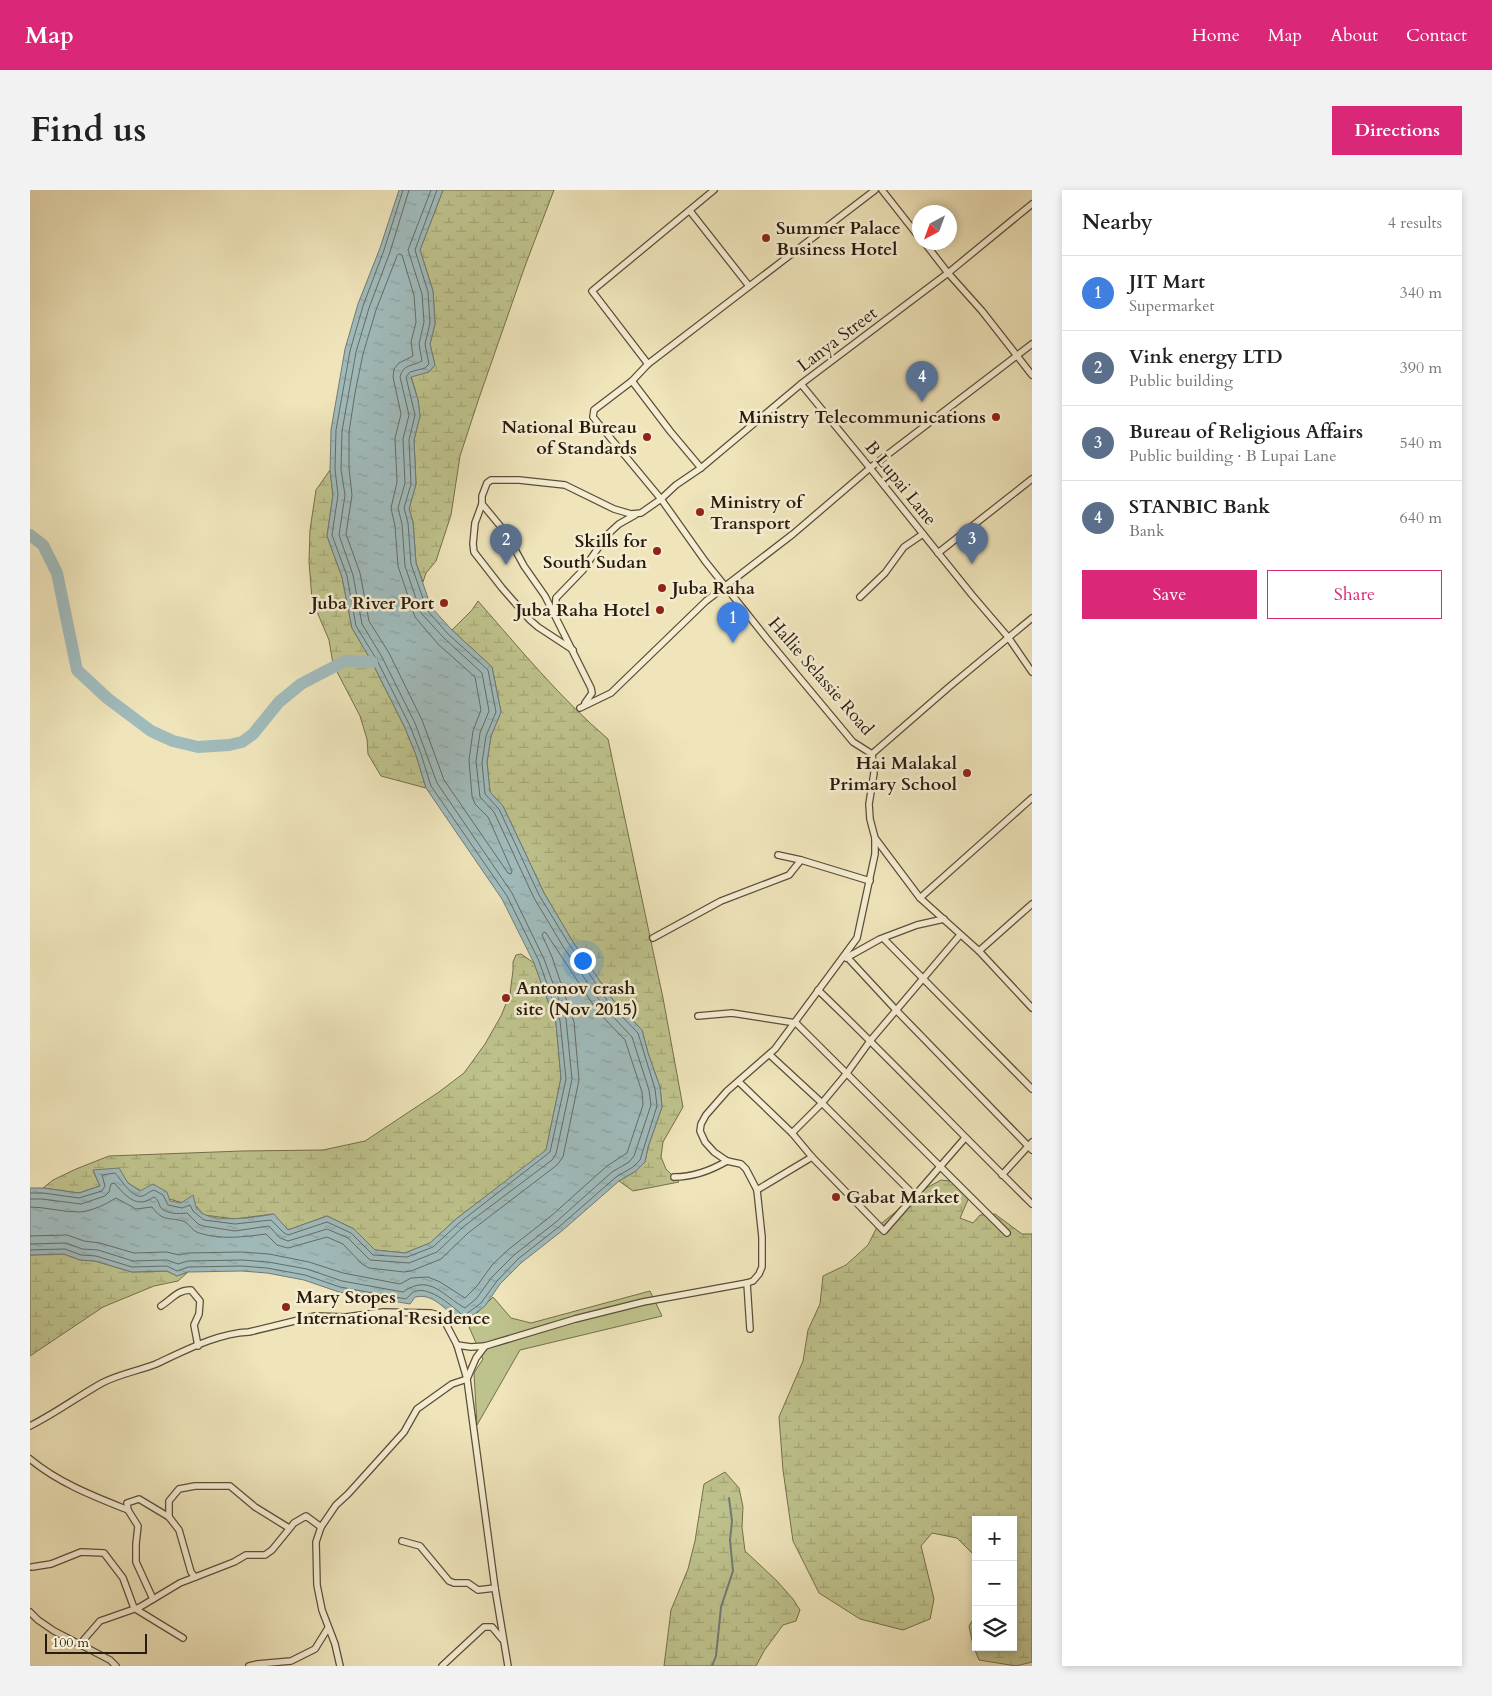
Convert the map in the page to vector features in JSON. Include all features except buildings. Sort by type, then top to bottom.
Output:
[{"type":"street","points":[[648,364],[592,291],[714,190]]},
{"type":"street","name":"Hallie Selassie Road","points":[[875,190],[648,364],[632,381],[594,410],[593,417],[661,499],[725,587],[853,742],[872,754],[874,773],[869,804],[870,820],[875,838],[920,898],[979,951],[1032,1008]]},
{"type":"street","points":[[882,190],[912,227]]},
{"type":"street","name":"Lanya Street","points":[[555,616],[556,598],[583,570],[606,535],[619,524],[661,499],[676,485],[701,468],[801,384],[948,273],[1032,204]]},
{"type":"street","points":[[690,211],[750,286]]},
{"type":"street","points":[[930,250],[982,311],[1032,375]]},
{"type":"street","points":[[482,504],[506,533],[524,566],[545,596],[573,650],[592,693],[586,703],[580,708],[611,693],[706,601],[793,534],[870,468],[1032,344]]},
{"type":"street","points":[[632,381],[701,468]]},
{"type":"street","name":"B Lupai Lane","points":[[801,384],[972,596],[1008,637],[1032,672]]},
{"type":"street","points":[[938,553],[1032,479]]},
{"type":"street","points":[[573,650],[530,620],[474,552],[475,523],[488,481],[519,480],[565,485],[614,509],[637,514]]},
{"type":"street","points":[[860,597],[885,573],[904,547],[923,534]]},
{"type":"street","points":[[872,754],[1032,618]]},
{"type":"street","points":[[920,898],[1032,798]]},
{"type":"street","points":[[457,1345],[485,1346],[575,1319],[643,1302],[747,1283],[753,1281],[759,1274],[762,1267],[762,1237],[758,1190],[741,1164],[727,1161],[714,1152],[705,1142],[700,1131],[701,1124],[706,1115],[727,1091],[770,1055],[796,1023],[857,938],[875,854],[875,838]]},
{"type":"street","points":[[778,855],[870,881]]},
{"type":"street","points":[[653,938],[722,901],[789,875],[801,860]]},
{"type":"street","points":[[979,951],[1032,904]]},
{"type":"street","points":[[830,974],[848,957],[880,939],[917,925],[944,919]]},
{"type":"street","points":[[792,1133],[847,1074],[870,1040],[960,935]]},
{"type":"street","points":[[884,939],[1032,1088]]},
{"type":"street","points":[[848,957],[896,1010],[1031,1146],[1002,1175]]},
{"type":"street","points":[[818,990],[1032,1204]]},
{"type":"street","points":[[698,1016],[732,1013],[796,1023],[1007,1233]]},
{"type":"street","points":[[770,1055],[822,1103],[914,1195]]},
{"type":"street","points":[[739,1082],[792,1133],[812,1157],[884,1231],[965,1138]]},
{"type":"street","points":[[758,1190],[812,1157]]},
{"type":"street","points":[[674,1177],[686,1177],[704,1172],[727,1161]]},
{"type":"street","points":[[747,1283],[750,1328]]},
{"type":"street","points":[[161,1306],[173,1295],[184,1290],[191,1290],[200,1301],[199,1314],[194,1325],[198,1346]]},
{"type":"street","points":[[30,1426],[116,1376],[155,1364],[198,1346],[239,1332],[249,1332],[315,1316],[412,1312],[431,1312],[438,1315],[445,1322],[457,1345],[467,1379],[495,1588],[508,1666]]},
{"type":"street","points":[[340,1666],[335,1644],[322,1610],[317,1585],[316,1542],[321,1527],[336,1505],[404,1432],[417,1409],[452,1384],[467,1379],[473,1364],[485,1346]]},
{"type":"street","points":[[30,1459],[46,1472],[78,1490],[128,1510]]},
{"type":"street","points":[[169,1517],[169,1501],[180,1489],[195,1486],[230,1486],[255,1507],[289,1528]]},
{"type":"street","points":[[153,1599],[136,1562],[138,1526],[128,1510],[127,1503],[131,1500],[139,1499],[169,1517],[179,1530],[190,1572],[195,1577]]},
{"type":"street","points":[[80,1644],[100,1621],[134,1608],[180,1583],[234,1562],[246,1555],[264,1555],[272,1550],[294,1523],[306,1516],[321,1527]]},
{"type":"street","points":[[402,1541],[420,1546],[449,1581],[468,1583],[478,1590],[495,1588]]},
{"type":"street","points":[[32,1568],[51,1564],[81,1552],[104,1553],[123,1578],[134,1608],[182,1638]]},
{"type":"street","points":[[30,1612],[54,1631],[110,1660],[116,1666]]},
{"type":"street","points":[[442,1666],[484,1627],[492,1627],[504,1640]]},
{"type":"street","points":[[249,1666],[291,1661],[315,1649],[328,1628]]},
{"type":"green space","points":[[443,190],[554,190],[525,266],[460,456],[451,515],[436,561],[426,573],[423,582],[416,563],[413,522],[409,509],[416,484],[414,440],[420,416],[418,400],[411,376],[429,372],[435,365],[430,344],[435,324],[433,291],[420,250]]},
{"type":"green space","points":[[330,470],[333,495],[327,536],[342,577],[352,628],[372,662],[405,728],[426,788],[381,776],[368,754],[367,739],[360,716],[333,664],[329,640],[312,600],[309,561],[310,530],[316,490]]},
{"type":"green space","points":[[478,601],[557,690],[608,739],[663,998],[683,1107],[663,1142],[661,1157],[666,1169],[679,1182],[633,1191],[619,1181],[636,1171],[645,1162],[648,1147],[662,1107],[660,1087],[642,1030],[613,1000],[573,942],[544,893],[503,806],[490,792],[487,762],[491,736],[501,712],[492,667],[452,630],[472,610]]},
{"type":"green space","points":[[521,954],[534,963],[556,1023],[561,1078],[546,1151],[456,1219],[430,1243],[405,1253],[375,1250],[354,1229],[327,1216],[288,1230],[273,1214],[235,1219],[204,1215],[197,1207],[141,1191],[128,1183],[93,1171],[100,1186],[79,1193],[43,1188],[53,1180],[109,1156],[323,1150],[365,1141],[439,1092],[464,1073],[485,1044],[501,1016],[510,994],[513,962],[516,955]]},
{"type":"green space","points":[[941,1180],[958,1182],[970,1195],[960,1218],[973,1223],[980,1215],[995,1214],[1022,1234],[1032,1234],[1032,1662],[1016,1666],[979,1660],[975,1651],[1017,1651],[1017,1516],[972,1516],[972,1553],[957,1538],[932,1533],[921,1546],[934,1599],[930,1619],[903,1630],[860,1619],[819,1593],[793,1541],[783,1470],[779,1417],[803,1361],[808,1330],[820,1304],[823,1276],[846,1265],[868,1245],[877,1227],[921,1191]]},
{"type":"green space","points":[[64,1254],[80,1260],[95,1261],[132,1272],[167,1271],[177,1276],[188,1272],[178,1281],[154,1286],[103,1307],[30,1356],[30,1255]]},
{"type":"green space","points":[[650,1291],[662,1316],[520,1350],[477,1425],[474,1373],[483,1359],[466,1320],[476,1314],[493,1297],[511,1318],[531,1323]]},
{"type":"green space","points":[[725,1472],[739,1488],[743,1507],[742,1527],[745,1551],[776,1580],[800,1610],[796,1621],[783,1625],[764,1651],[756,1666],[664,1666],[671,1610],[688,1569],[695,1541],[704,1484]]},
{"type":"green space","points":[[972,1621],[972,1640],[969,1626]]},
{"type":"water","points":[[399,190],[443,190],[420,250],[433,291],[435,324],[430,344],[435,365],[429,372],[411,377],[418,400],[420,416],[414,440],[416,484],[409,509],[413,522],[416,563],[431,607],[452,630],[492,667],[501,712],[491,736],[487,762],[490,792],[503,806],[544,893],[573,942],[613,1000],[642,1030],[660,1087],[662,1107],[648,1147],[645,1162],[636,1171],[619,1181],[563,1230],[521,1263],[500,1284],[485,1306],[466,1320],[459,1318],[436,1301],[423,1296],[415,1297],[410,1304],[339,1292],[304,1280],[267,1273],[242,1271],[188,1272],[177,1276],[167,1271],[132,1272],[95,1261],[80,1260],[64,1254],[30,1255],[30,1188],[79,1193],[100,1186],[93,1170],[119,1168],[128,1183],[140,1191],[153,1184],[167,1192],[170,1201],[181,1203],[193,1195],[196,1207],[201,1213],[210,1217],[232,1219],[274,1214],[288,1230],[327,1216],[354,1229],[375,1250],[405,1253],[430,1243],[456,1219],[546,1150],[561,1078],[556,1023],[534,963],[502,899],[426,788],[405,728],[372,662],[352,628],[342,577],[327,536],[333,495],[330,470],[331,430],[345,349],[358,304],[380,248]]},
{"type":"waterway","points":[[30,535],[43,545],[57,573],[77,670],[107,698],[151,731],[173,741],[198,747],[229,745],[242,742],[253,734],[279,702],[301,684],[345,661],[372,662]]},
{"type":"waterway","points":[[712,1666],[716,1656],[721,1607],[733,1571],[730,1540],[732,1521],[729,1498]]},
{"type":"place","name":"Summer Palace Business Hotel","points":[[766,238]]},
{"type":"place","name":"STANBIC Bank","points":[[922,402]]},
{"type":"place","name":"Ministry Telecommunications","points":[[996,417]]},
{"type":"place","name":"National Bureau of Standards","points":[[647,437]]},
{"type":"place","name":"Ministry of Transport","points":[[700,512]]},
{"type":"place","name":"Skills for South Sudan","points":[[657,551]]},
{"type":"place","name":"Bureau of Religious Affairs","points":[[972,564]]},
{"type":"place","name":"Vink energy LTD","points":[[506,565]]},
{"type":"place","name":"Juba Raha","points":[[662,588]]},
{"type":"place","name":"Juba River Port","points":[[444,603]]},
{"type":"place","name":"Juba Raha Hotel","points":[[660,610]]},
{"type":"place","name":"JIT Mart","points":[[733,643]]},
{"type":"place","name":"Hai Malakal Primary School","points":[[967,773]]},
{"type":"place","name":"Antonov crash site (Nov 2015)","points":[[506,998]]},
{"type":"place","name":"Gabat Market","points":[[836,1197]]},
{"type":"place","name":"Mary Stopes International Residence","points":[[286,1307]]}]
